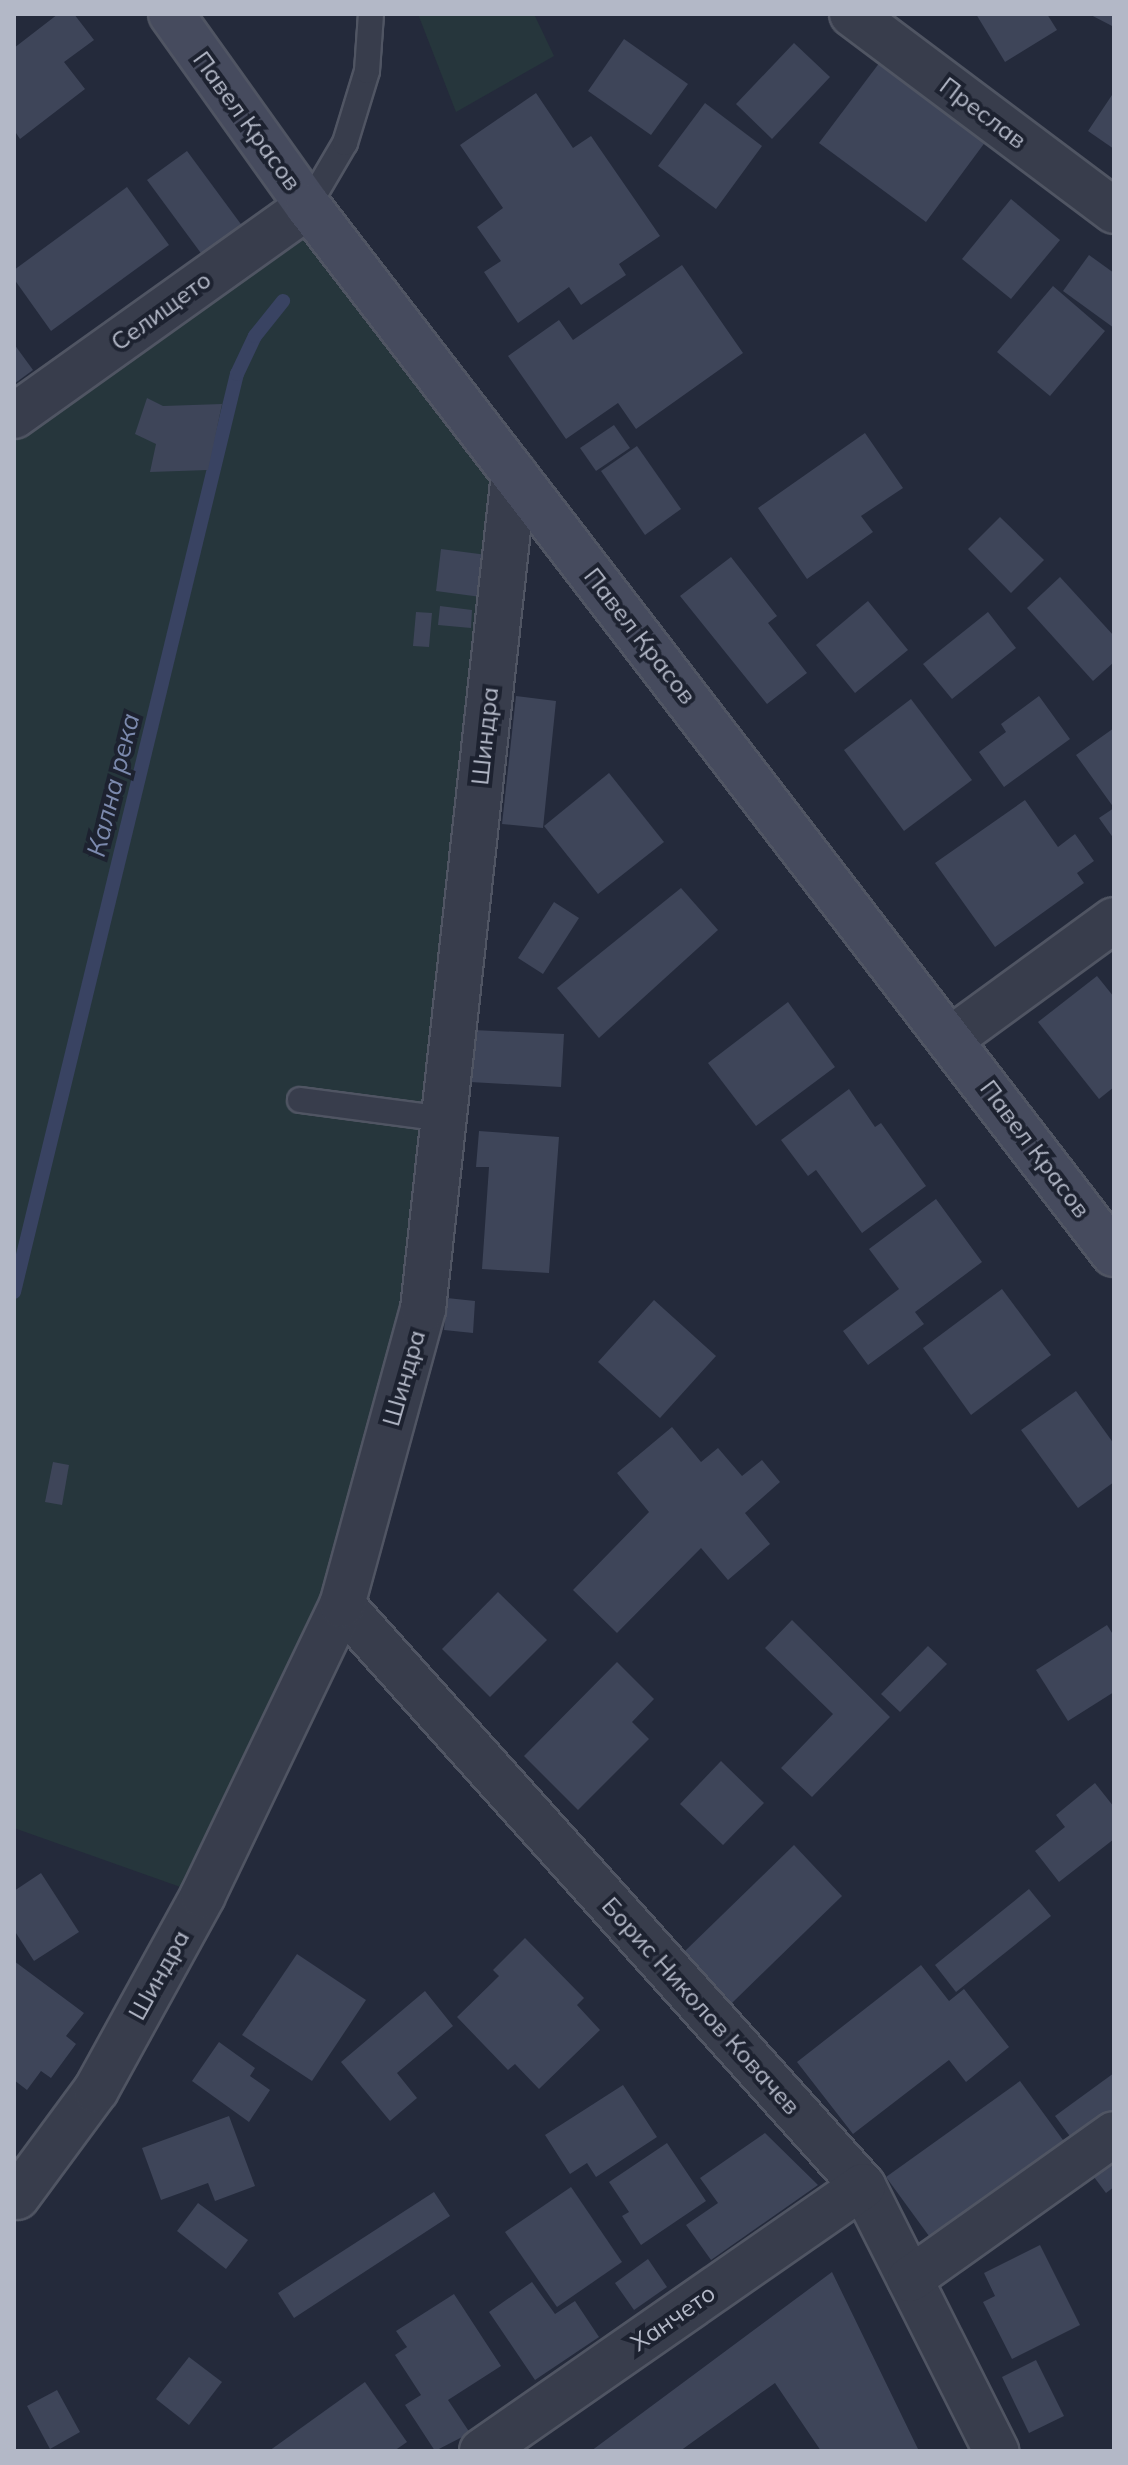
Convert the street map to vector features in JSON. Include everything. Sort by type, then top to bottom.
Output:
[{"type":"street","name":"Павел Красов","points":[[171,14],[308,206],[952,1038],[1114,1254]]},
{"type":"street","name":"Преслав","points":[[852,14],[1114,211]]},
{"type":"street","name":"Селището","points":[[14,416],[308,206]]},
{"type":"street","name":"Шиндра","points":[[17,2197],[104,2076],[203,1895],[342,1605],[423,1309],[514,474]]},
{"type":"street","points":[[952,1038],[1114,920]]},
{"type":"street","name":"Борис Николов Ковачев","points":[[342,1605],[863,2186],[996,2451]]},
{"type":"street","points":[[910,2279],[1114,2134]]},
{"type":"street","name":"Ханчето","points":[[482,2451],[863,2186]]},
{"type":"lane","points":[[308,206],[345,143],[367,71],[371,14]]},
{"type":"lane","points":[[300,1100],[444,1119]]},
{"type":"shaded area","points":[[418,14],[534,14],[554,56],[456,112]]},
{"type":"shaded area","points":[[308,206],[514,474],[423,1309],[362,1529],[203,1895],[14,1828],[14,416]]},
{"type":"building","points":[[58,14],[74,14],[94,40],[64,62],[85,89],[20,139],[14,130],[14,48]]},
{"type":"building","points":[[976,14],[1047,14],[1057,30],[1005,62]]},
{"type":"building","points":[[1089,14],[1114,14],[1114,27]]},
{"type":"building","points":[[624,39],[688,84],[651,135],[588,91]]},
{"type":"building","points":[[794,43],[830,77],[772,139],[736,104]]},
{"type":"building","points":[[880,62],[986,141],[926,222],[819,143]]},
{"type":"building","points":[[1114,92],[1114,149],[1088,131]]},
{"type":"building","points":[[536,93],[573,148],[591,136],[660,236],[619,264],[626,275],[581,305],[569,287],[518,323],[484,272],[501,261],[477,227],[503,208],[460,145]]},
{"type":"building","points":[[705,103],[762,146],[716,209],[658,166]]},
{"type":"building","points":[[187,151],[243,227],[203,256],[147,180]]},
{"type":"building","points":[[127,187],[169,245],[51,331],[14,279],[14,270]]},
{"type":"building","points":[[1011,199],[1060,240],[1011,299],[962,259]]},
{"type":"building","points":[[1089,255],[1114,273],[1114,328],[1063,291]]},
{"type":"building","points":[[682,265],[743,353],[636,429],[618,403],[566,439],[508,356],[559,320],[573,340]]},
{"type":"building","points":[[1053,286],[1105,331],[1050,396],[997,352]]},
{"type":"building","points":[[14,344],[33,370],[14,384]]},
{"type":"building","points":[[147,398],[163,406],[222,404],[208,470],[150,472],[156,444],[135,434]]},
{"type":"building","points":[[614,425],[630,448],[596,471],[580,448]]},
{"type":"building","points":[[865,433],[903,488],[861,516],[873,532],[807,579],[758,508]]},
{"type":"building","points":[[637,446],[681,509],[645,535],[601,471]]},
{"type":"building","points":[[1000,517],[1044,560],[1011,593],[968,549]]},
{"type":"building","points":[[441,549],[487,555],[481,597],[436,591]]},
{"type":"building","points":[[731,557],[777,616],[768,623],[807,673],[767,704],[680,596]]},
{"type":"building","points":[[1060,577],[1114,636],[1114,662],[1093,681],[1027,608]]},
{"type":"building","points":[[868,601],[908,650],[855,693],[816,645]]},
{"type":"building","points":[[440,606],[472,610],[471,628],[438,625]]},
{"type":"building","points":[[416,612],[432,613],[429,647],[413,646]]},
{"type":"building","points":[[988,612],[1016,648],[952,699],[923,664]]},
{"type":"building","points":[[516,696],[556,701],[543,828],[502,824]]},
{"type":"building","points":[[1039,696],[1070,739],[1004,787],[979,752],[1006,732],[1001,724]]},
{"type":"building","points":[[911,699],[972,780],[904,831],[844,750]]},
{"type":"building","points":[[1114,728],[1114,808],[1076,755]]},
{"type":"building","points":[[609,773],[664,842],[598,894],[544,826]]},
{"type":"building","points":[[1025,800],[1058,847],[1075,834],[1094,861],[1077,873],[1084,883],[995,947],[935,863]]},
{"type":"building","points":[[1114,808],[1114,839],[1099,818]]},
{"type":"building","points":[[681,888],[718,930],[599,1038],[557,988]]},
{"type":"building","points":[[554,902],[579,918],[543,974],[518,958]]},
{"type":"building","points":[[1097,976],[1114,997],[1114,1087],[1099,1099],[1038,1022]]},
{"type":"building","points":[[788,1002],[835,1067],[756,1126],[708,1063]]},
{"type":"building","points":[[473,1030],[564,1034],[561,1087],[470,1082]]},
{"type":"building","points":[[849,1089],[875,1127],[881,1123],[926,1186],[862,1233],[816,1170],[808,1176],[781,1140]]},
{"type":"building","points":[[479,1131],[559,1137],[549,1273],[482,1269],[489,1167],[476,1167]]},
{"type":"building","points":[[936,1199],[982,1262],[915,1312],[924,1324],[868,1365],[843,1331],[899,1289],[869,1249]]},
{"type":"building","points":[[1002,1289],[1051,1355],[971,1415],[923,1348]]},
{"type":"building","points":[[447,1298],[475,1301],[473,1333],[444,1330]]},
{"type":"building","points":[[654,1300],[716,1356],[660,1418],[598,1362]]},
{"type":"building","points":[[1076,1391],[1114,1444],[1114,1482],[1078,1508],[1021,1430]]},
{"type":"building","points":[[672,1427],[701,1462],[718,1448],[742,1476],[762,1460],[780,1482],[745,1513],[770,1544],[728,1580],[701,1548],[617,1633],[573,1590],[649,1512],[617,1473]]},
{"type":"building","points":[[53,1462],[69,1465],[62,1505],[45,1502]]},
{"type":"building","points":[[498,1592],[547,1640],[490,1697],[442,1649]]},
{"type":"building","points":[[792,1620],[890,1717],[812,1797],[781,1768],[833,1714],[765,1648]]},
{"type":"building","points":[[1107,1625],[1114,1636],[1114,1692],[1068,1721],[1036,1670]]},
{"type":"building","points":[[928,1646],[947,1664],[900,1712],[881,1694]]},
{"type":"building","points":[[617,1662],[654,1699],[632,1722],[649,1739],[578,1810],[524,1756]]},
{"type":"building","points":[[721,1761],[764,1803],[723,1845],[680,1804]]},
{"type":"building","points":[[1095,1783],[1114,1807],[1114,1839],[1059,1882],[1035,1851],[1065,1827],[1056,1815]]},
{"type":"building","points":[[794,1845],[842,1896],[732,2003],[684,1952]]},
{"type":"building","points":[[41,1873],[79,1932],[34,1961],[14,1930],[14,1891]]},
{"type":"building","points":[[1029,1889],[1051,1916],[956,1992],[935,1965]]},
{"type":"building","points":[[525,1938],[584,1998],[577,2005],[600,2030],[539,2089],[515,2064],[508,2070],[457,2017],[499,1976],[493,1970]]},
{"type":"building","points":[[297,1954],[366,2000],[312,2081],[242,2035]]},
{"type":"building","points":[[14,1961],[84,2013],[66,2036],[76,2044],[51,2078],[41,2071],[27,2090],[14,2080]]},
{"type":"building","points":[[921,1965],[949,2001],[964,1989],[1009,2047],[966,2082],[949,2060],[853,2134],[797,2062]]},
{"type":"building","points":[[425,1991],[453,2026],[397,2073],[417,2098],[390,2121],[341,2062]]},
{"type":"building","points":[[219,2042],[255,2068],[250,2076],[270,2090],[249,2122],[192,2081]]},
{"type":"building","points":[[1114,2073],[1114,2125],[1080,2150],[1055,2116]]},
{"type":"building","points":[[1020,2081],[1071,2151],[937,2247],[886,2177]]},
{"type":"building","points":[[623,2085],[657,2137],[596,2177],[587,2163],[570,2174],[545,2135]]},
{"type":"building","points":[[229,2116],[255,2186],[215,2201],[208,2183],[161,2200],[142,2148]]},
{"type":"building","points":[[765,2133],[818,2185],[711,2260],[686,2225],[718,2203],[700,2178]]},
{"type":"building","points":[[667,2143],[706,2201],[641,2245],[622,2216],[629,2212],[609,2182]]},
{"type":"building","points":[[1114,2156],[1114,2187],[1106,2193],[1091,2173]]},
{"type":"building","points":[[571,2187],[622,2262],[557,2307],[505,2232]]},
{"type":"building","points":[[434,2192],[450,2216],[294,2318],[278,2293]]},
{"type":"building","points":[[198,2203],[248,2240],[226,2269],[177,2231]]},
{"type":"building","points":[[1040,2245],[1080,2325],[1012,2359],[983,2302],[995,2296],[984,2273]]},
{"type":"building","points":[[648,2259],[667,2287],[634,2310],[615,2283]]},
{"type":"building","points":[[832,2272],[919,2451],[821,2451],[775,2383],[680,2451],[591,2451]]},
{"type":"building","points":[[532,2282],[555,2314],[575,2301],[599,2337],[535,2380],[489,2312]]},
{"type":"building","points":[[454,2294],[501,2366],[448,2400],[470,2433],[435,2451],[405,2405],[421,2395],[395,2355],[407,2347],[396,2331]]},
{"type":"building","points":[[189,2357],[222,2382],[189,2425],[156,2399]]},
{"type":"building","points":[[1036,2360],[1064,2416],[1029,2433],[1002,2377]]},
{"type":"building","points":[[365,2382],[407,2442],[394,2451],[269,2451]]},
{"type":"building","points":[[57,2390],[80,2432],[50,2449],[27,2406]]},
{"type":"waterway","name":"Кална река","points":[[14,1292],[237,374],[255,336],[283,301]]}]
